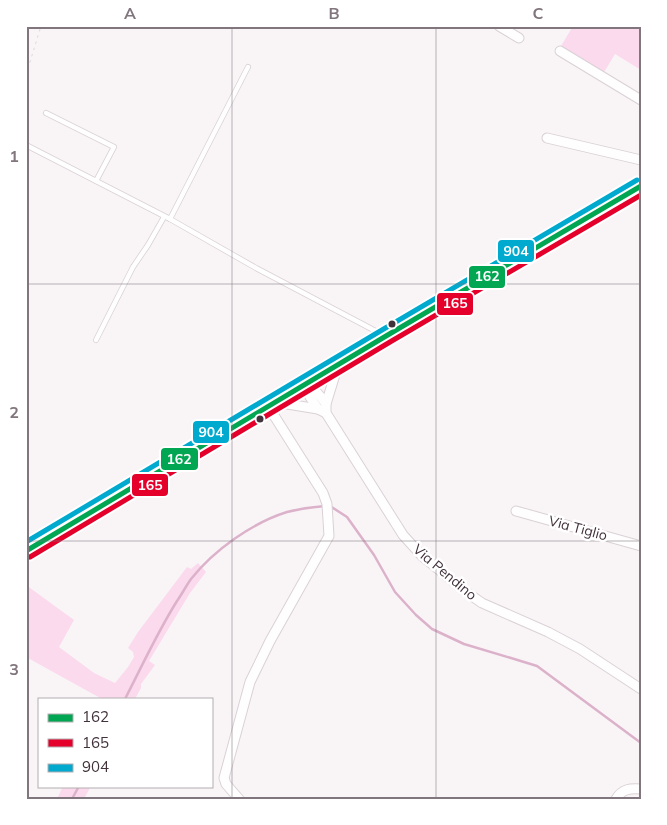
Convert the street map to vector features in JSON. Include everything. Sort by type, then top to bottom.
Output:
[{"type":"main road","points":[[26,551],[641,186]]},
{"type":"street","points":[[499,26],[520,38]]},
{"type":"street","points":[[560,51],[641,100]]},
{"type":"street","points":[[547,138],[641,160]]},
{"type":"street","points":[[272,404],[323,409],[338,365]]},
{"type":"street","name":"Via Pendino","points":[[306,384],[318,393],[323,409],[403,535],[422,556],[482,603],[548,632],[580,649],[641,689]]},
{"type":"street","points":[[239,799],[226,784],[224,778],[250,682],[270,641],[330,536],[327,507],[323,492],[272,404]]},
{"type":"street","name":"Via Tiglio","points":[[516,511],[641,546]]},
{"type":"street","points":[[616,799],[622,792],[628,789],[641,789]]},
{"type":"lane","points":[[170,219],[248,67]]},
{"type":"lane","points":[[46,113],[114,147],[96,182]]},
{"type":"lane","points":[[26,146],[170,219],[256,268],[386,336]]},
{"type":"lane","points":[[96,340],[128,275],[164,217]]},
{"type":"path","points":[[26,76],[41,26]]},
{"type":"shaded area","points":[[573,26],[641,26],[641,70],[615,54],[603,74],[561,46]]},
{"type":"shaded area","points":[[198,563],[206,572],[190,593],[149,661],[155,665],[141,684],[136,698],[100,698],[26,657],[26,585],[74,620],[59,647],[94,673],[115,683],[134,657],[133,652],[128,648],[138,632],[187,567],[191,569]]},
{"type":"shaded area","points":[[62,788],[90,788],[84,799],[57,799]]},
{"type":"waterway","points":[[126,698],[156,637],[191,579],[200,568],[222,548],[260,523],[287,512],[325,506]]},
{"type":"waterway","points":[[330,506],[347,517],[374,555],[395,592],[432,629],[464,644],[537,666],[641,743]]},
{"type":"waterway","points":[[72,799],[78,788]]},
{"type":"transit line","name":"904","points":[[26,542],[637,180]]},
{"type":"transit line","name":"162","points":[[26,551],[641,186]]},
{"type":"transit line","name":"165","points":[[30,557],[641,195]]}]
